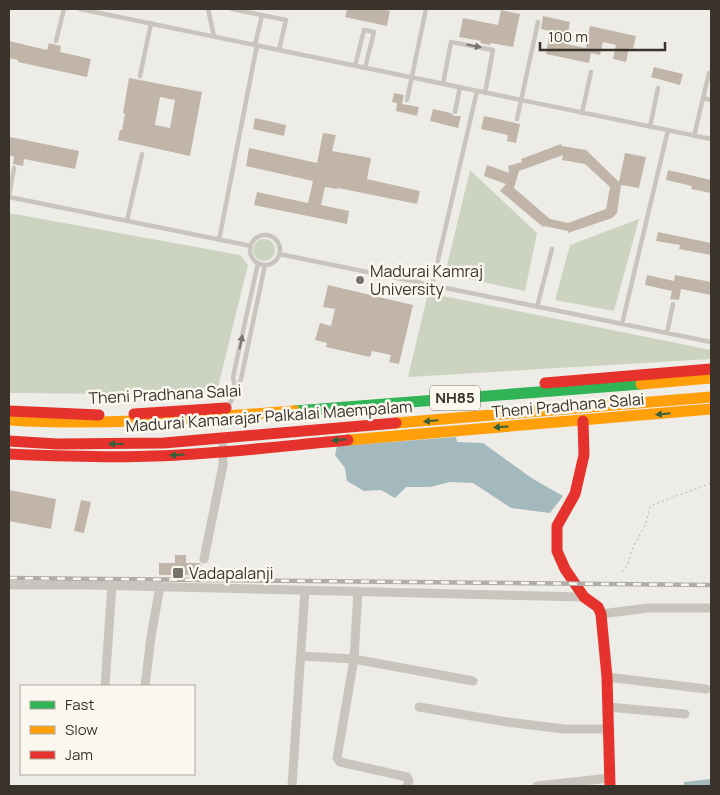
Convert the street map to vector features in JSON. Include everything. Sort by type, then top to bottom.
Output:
[{"type":"main road","name":"Theni Pradhana Salai","points":[[9,411],[116,416],[203,410],[228,413],[250,406],[711,369]]},
{"type":"main road","points":[[634,376],[637,416]]},
{"type":"main road","name":"Madurai Kamarajar Palkalai Maempalam","points":[[9,420],[60,423],[162,421],[711,378]]},
{"type":"main road","name":"Madurai Kamarajar Palkalai Maempalam","points":[[9,441],[56,444],[164,443],[711,397]]},
{"type":"main road","name":"Theni Pradhana Salai","points":[[9,454],[156,456],[208,453],[222,446],[256,448],[711,409]]},
{"type":"main road","points":[[228,413],[246,418],[250,430],[248,436],[242,442],[222,446],[213,439],[210,427],[212,420],[228,413]]},
{"type":"main road","points":[[583,421],[584,455],[575,494],[557,526],[557,550],[565,569],[584,597],[598,607],[601,614],[607,677],[610,782]]},
{"type":"main road","points":[[242,442],[256,448]]},
{"type":"street","points":[[204,559],[223,465],[222,446]]},
{"type":"street","points":[[9,585],[160,586],[584,597]]},
{"type":"street","points":[[105,685],[112,585]]},
{"type":"street","points":[[145,685],[150,637],[160,586]]},
{"type":"street","points":[[292,786],[305,590]]},
{"type":"street","points":[[358,591],[354,659],[337,758],[340,762],[407,777],[409,781],[407,786]]},
{"type":"street","points":[[601,614],[648,608],[711,608]]},
{"type":"street","points":[[301,656],[354,659],[473,681]]},
{"type":"street","points":[[607,677],[706,689]]},
{"type":"street","points":[[419,707],[545,727],[609,729]]},
{"type":"street","points":[[608,707],[685,714]]},
{"type":"street","points":[[537,786],[610,782]]},
{"type":"lane","points":[[56,41],[64,9]]},
{"type":"lane","points":[[80,9],[98,11],[151,24],[711,140]]},
{"type":"lane","points":[[208,9],[214,36]]},
{"type":"lane","points":[[232,9],[286,20],[279,50]]},
{"type":"lane","points":[[406,100],[426,9]]},
{"type":"lane","points":[[219,240],[262,15]]},
{"type":"lane","points":[[517,119],[538,22]]},
{"type":"lane","points":[[140,76],[151,24]]},
{"type":"lane","points":[[355,66],[364,30],[374,32],[365,68]]},
{"type":"lane","points":[[443,84],[451,42],[493,50],[485,92]]},
{"type":"lane","points":[[582,113],[591,72]]},
{"type":"lane","points":[[694,136],[709,73]]},
{"type":"lane","points":[[455,112],[460,88]]},
{"type":"lane","points":[[650,127],[658,88]]},
{"type":"lane","points":[[432,286],[477,91]]},
{"type":"lane","points":[[703,98],[711,100]]},
{"type":"lane","points":[[622,324],[668,130]]},
{"type":"lane","points":[[127,221],[142,154]]},
{"type":"lane","points":[[14,168],[9,196],[251,246]]},
{"type":"lane","points":[[263,236],[270,237],[278,243],[279,254],[274,262],[265,265],[258,263],[251,256],[251,246],[257,238],[263,236]]},
{"type":"lane","points":[[537,307],[552,249]]},
{"type":"lane","points":[[279,254],[711,342]]},
{"type":"lane","points":[[235,390],[233,377],[258,263]]},
{"type":"lane","points":[[228,413],[235,390],[241,379],[265,265]]},
{"type":"lane","points":[[667,334],[674,304]]},
{"type":"path","points":[[622,572],[628,566],[633,547],[646,524],[650,506],[711,484]]},
{"type":"green space","points":[[470,170],[537,233],[525,291],[445,274]]},
{"type":"green space","points":[[9,213],[240,255],[248,265],[216,395],[9,393]]},
{"type":"green space","points":[[639,219],[614,311],[555,300],[570,245]]},
{"type":"green space","points":[[264,239],[274,246],[275,250],[268,260],[264,261],[254,254],[253,250],[260,240]]},
{"type":"green space","points":[[428,293],[711,350],[711,359],[408,377]]},
{"type":"water","points":[[456,437],[457,442],[483,443],[533,479],[563,496],[550,513],[511,508],[473,483],[450,482],[430,487],[406,487],[395,498],[381,490],[364,491],[347,481],[345,468],[335,455],[337,446]]},
{"type":"water","points":[[711,779],[711,786],[684,786],[684,782]]},
{"type":"building","points":[[347,9],[380,9],[390,11],[387,26],[345,17]]},
{"type":"building","points":[[501,10],[520,14],[513,47],[491,43],[490,45],[480,43],[481,41],[459,37],[463,18],[498,25]]},
{"type":"building","points":[[543,16],[570,22],[566,44],[586,48],[590,26],[636,36],[633,49],[629,48],[626,62],[613,59],[616,45],[603,42],[600,55],[591,53],[589,63],[546,54],[550,31],[541,29]]},
{"type":"building","points":[[9,41],[47,50],[49,43],[61,46],[60,52],[91,59],[87,77],[18,62],[18,60],[9,58]]},
{"type":"building","points":[[654,67],[683,74],[680,85],[651,77]]},
{"type":"building","points":[[129,78],[202,92],[190,156],[118,140],[125,114],[123,113]],"holes":[[[160,97],[175,100],[170,128],[155,125]]]},
{"type":"building","points":[[394,93],[404,95],[402,104],[419,107],[417,116],[396,111],[397,103],[392,102]]},
{"type":"building","points":[[433,109],[451,113],[454,116],[461,116],[458,128],[430,121]]},
{"type":"building","points":[[484,116],[520,124],[516,143],[507,141],[508,135],[481,129]]},
{"type":"building","points":[[255,118],[286,125],[284,136],[253,129]]},
{"type":"building","points":[[323,133],[336,135],[332,151],[371,158],[367,179],[420,191],[417,204],[325,187],[321,205],[349,211],[347,224],[254,205],[257,192],[308,203],[313,181],[246,166],[249,148],[317,163]]},
{"type":"building","points":[[10,137],[79,151],[75,169],[24,159],[23,166],[13,164],[14,157],[9,155]]},
{"type":"building","points":[[561,144],[562,146],[586,150],[619,182],[625,153],[646,157],[639,188],[621,185],[617,213],[612,218],[568,233],[568,231],[543,227],[500,191],[506,184],[484,176],[487,165],[509,173],[508,166],[522,162],[521,159]],"holes":[[[563,155],[562,160],[585,164],[610,187],[606,209],[568,223],[550,219],[514,188],[519,171]]]},
{"type":"building","points":[[668,170],[711,180],[711,193],[691,189],[692,186],[666,180]]},
{"type":"building","points":[[658,232],[711,243],[711,255],[679,249],[680,245],[656,241]]},
{"type":"building","points":[[647,275],[674,281],[675,275],[711,282],[711,295],[681,289],[679,300],[670,299],[672,291],[645,285]]},
{"type":"building","points":[[328,285],[413,305],[399,364],[389,362],[391,355],[372,351],[370,357],[326,347],[327,343],[315,340],[320,323],[331,326],[335,309],[323,307]]},
{"type":"building","points":[[9,490],[56,499],[51,529],[9,521]]},
{"type":"building","points":[[81,500],[91,502],[84,533],[74,531]]},
{"type":"building","points":[[175,555],[186,555],[186,563],[201,564],[200,575],[159,575],[159,563],[175,563]]},
{"type":"railway","points":[[9,578],[711,585]]},
{"type":"traffic: fast","points":[[295,411],[641,384]]},
{"type":"traffic: slow","points":[[641,384],[711,378]]},
{"type":"traffic: slow","points":[[396,423],[711,397]]},
{"type":"traffic: slow","points":[[348,440],[711,409]]},
{"type":"traffic: slow","points":[[9,420],[116,422],[295,411]]},
{"type":"traffic: jam","points":[[545,383],[711,369]]},
{"type":"traffic: jam","points":[[134,414],[226,408]]},
{"type":"traffic: jam","points":[[9,411],[99,415]]},
{"type":"traffic: jam","points":[[583,421],[584,455],[575,494],[557,526],[557,551],[565,569],[584,597],[598,607],[601,614],[607,677],[610,786]]},
{"type":"traffic: jam","points":[[9,441],[57,444],[164,443],[396,423]]},
{"type":"traffic: jam","points":[[9,454],[100,457],[154,456],[227,452],[348,440]]},
{"type":"place","name":"Madurai Kamraj University","points":[[360,280]]},
{"type":"place","name":"Vadapalanji","points":[[178,573]]}]
